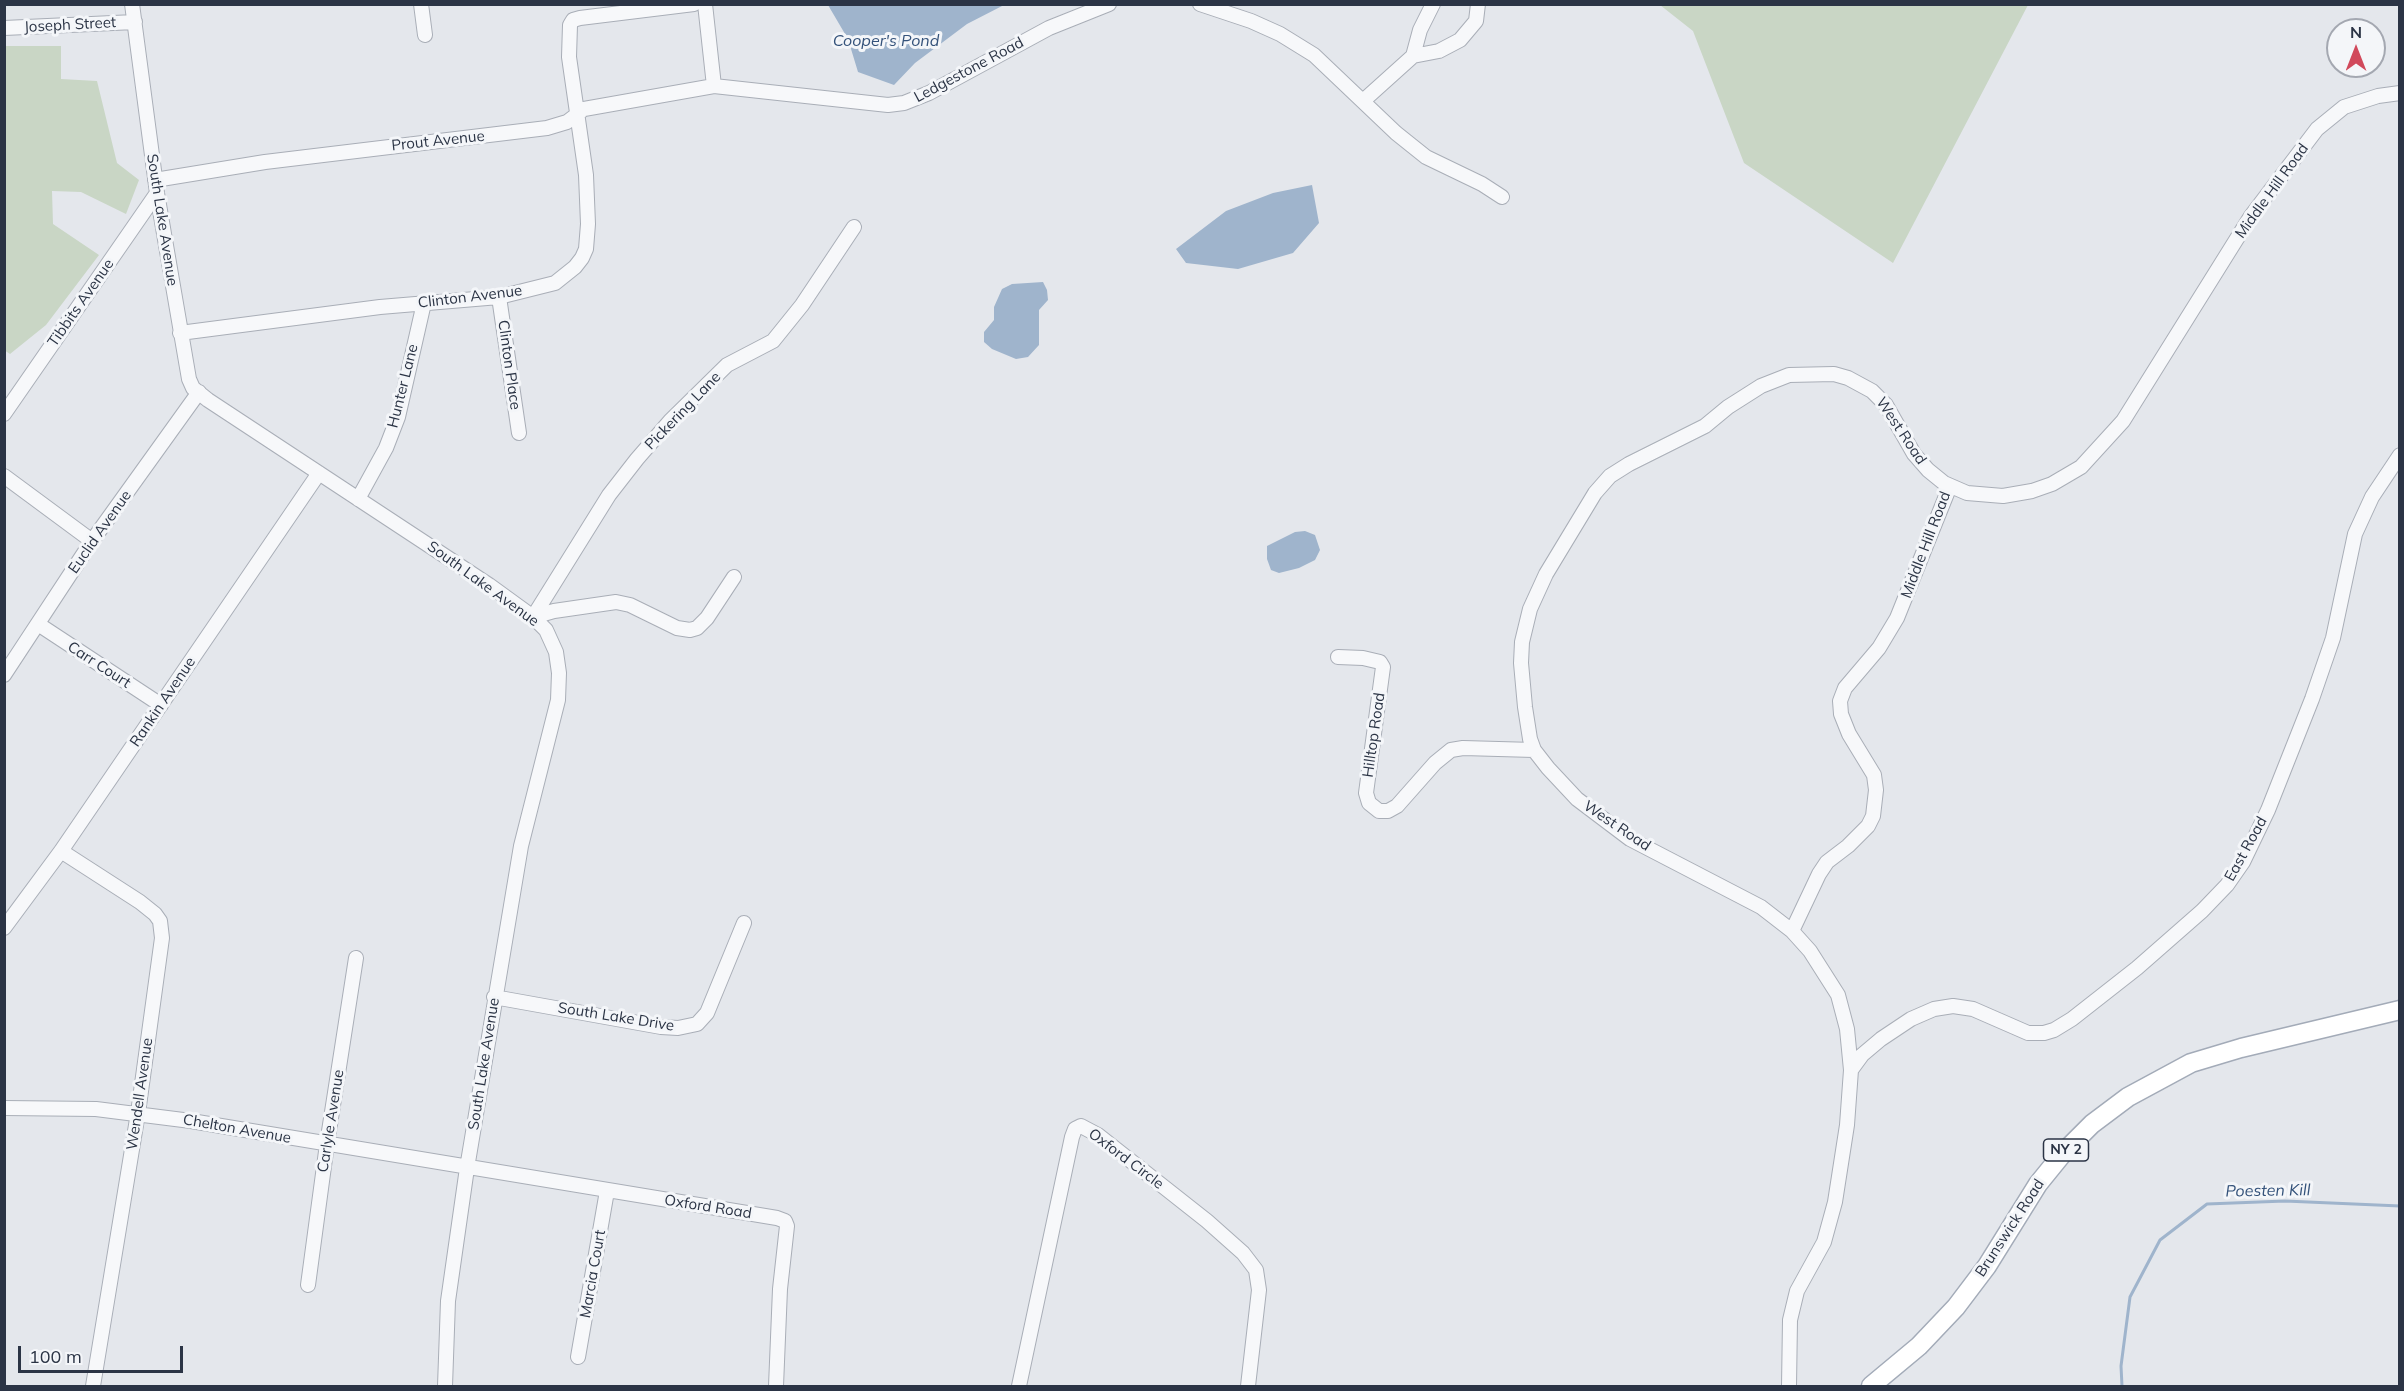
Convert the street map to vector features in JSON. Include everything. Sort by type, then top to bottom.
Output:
[{"type":"main road","name":"Brunswick Road","points":[[1871,1386],[1919,1346],[1956,1307],[1987,1266],[2038,1184],[2064,1152],[2092,1124],[2128,1097],[2168,1074],[2201,1060],[2241,1048],[2400,1010]]},
{"type":"street","name":"South Lake Avenue","points":[[132,4],[156,186],[189,379],[199,392],[489,585],[533,617],[546,630],[556,652],[559,673],[558,700],[521,846],[467,1168],[448,1300],[445,1386]]},
{"type":"street","points":[[421,4],[425,35]]},
{"type":"street","name":"Clinton Avenue","points":[[180,333],[380,307],[499,297],[555,283],[574,267],[586,249],[588,224],[586,175],[569,57],[569,29],[573,20],[694,4]]},
{"type":"street","points":[[705,4],[714,86]]},
{"type":"street","name":"Ledgestone Road","points":[[714,86],[888,105],[904,104],[929,93],[1049,28],[1109,4]]},
{"type":"street","points":[[1200,4],[1251,21],[1280,34],[1314,55],[1395,133],[1426,157],[1482,184],[1502,197]]},
{"type":"street","points":[[1413,56],[1420,30],[1433,4]]},
{"type":"street","points":[[1364,101],[1413,56],[1439,51],[1460,40],[1476,21],[1478,4]]},
{"type":"street","name":"Joseph Street","points":[[4,28],[135,22]]},
{"type":"street","name":"Prout Avenue","points":[[156,186],[265,162],[547,128],[567,122],[584,109],[613,102],[714,86]]},
{"type":"street","name":"Middle Hill Road","points":[[1792,931],[1827,862],[1848,846],[1868,826],[1873,816],[1876,790],[1874,775],[1849,734],[1841,714],[1840,701],[1845,688],[1879,648],[1897,618],[1950,486],[1967,493],[2003,496],[2032,491],[2052,484],[2081,467],[2123,420],[2251,216],[2317,129],[2344,107],[2378,96],[2400,93]]},
{"type":"street","name":"Tibbits Avenue","points":[[4,414],[156,186]]},
{"type":"street","name":"Pickering Lane","points":[[533,617],[609,495],[637,459],[670,421],[727,365],[773,341],[802,305],[854,227]]},
{"type":"street","name":"Clinton Place","points":[[499,297],[519,433]]},
{"type":"street","name":"Hunter Lane","points":[[358,499],[386,448],[398,417],[424,303]]},
{"type":"street","name":"West Road","points":[[1789,1386],[1790,1320],[1797,1292],[1824,1242],[1835,1202],[1847,1125],[1851,1070],[1847,1029],[1838,995],[1810,951],[1792,931],[1761,907],[1639,843],[1605,821],[1577,799],[1548,768],[1534,750],[1530,739],[1521,663],[1522,642],[1530,609],[1546,574],[1595,493],[1610,476],[1629,464],[1688,436],[1705,426],[1728,407],[1776,379],[1789,375],[1823,373],[1848,378],[1872,391],[1880,398],[1914,454],[1928,470],[1950,486]]},
{"type":"street","name":"Euclid Avenue","points":[[4,675],[92,541],[199,392]]},
{"type":"street","name":"East Road","points":[[1851,1070],[1862,1055],[1881,1039],[1911,1019],[1934,1009],[1953,1006],[1973,1009],[2028,1033],[2044,1033],[2054,1030],[2072,1019],[2137,968],[2202,911],[2227,885],[2242,862],[2268,810],[2312,699],[2333,638],[2355,534],[2372,497],[2400,455]]},
{"type":"street","name":"Rankin Avenue","points":[[4,928],[61,852],[319,473]]},
{"type":"street","points":[[4,476],[92,541]]},
{"type":"street","points":[[533,617],[554,610],[616,602],[630,605],[677,628],[690,630],[697,628],[707,618],[734,577]]},
{"type":"street","name":"Carr Court","points":[[38,624],[161,705]]},
{"type":"street","name":"Hilltop Road","points":[[1338,657],[1363,658],[1380,662],[1383,668],[1366,793],[1369,803],[1379,811],[1388,811],[1397,806],[1451,750],[1463,748],[1534,750]]},
{"type":"street","name":"Wendell Avenue","points":[[61,852],[140,902],[160,921],[162,938],[138,1113],[93,1386]]},
{"type":"street","name":"South Lake Drive","points":[[494,997],[661,1027],[678,1028],[697,1024],[707,1013],[744,923]]},
{"type":"street","name":"Carlyle Avenue","points":[[308,1285],[327,1144],[357,958]]},
{"type":"street","name":"Chelton Avenue","points":[[4,1108],[96,1109],[138,1113],[467,1168]]},
{"type":"street","name":"Oxford Circle","points":[[1019,1386],[1072,1137],[1075,1129],[1081,1126],[1098,1135],[1207,1221],[1243,1253],[1256,1270],[1259,1290],[1248,1386]]},
{"type":"street","name":"Oxford Road","points":[[467,1168],[785,1221],[787,1226],[780,1289],[776,1386]]},
{"type":"street","name":"Marcia Court","points":[[578,1357],[607,1191]]},
{"type":"green space","points":[[1660,5],[2028,5],[1893,263],[1744,163],[1693,31]]},
{"type":"green space","points":[[5,46],[61,46],[61,79],[97,81],[117,163],[139,180],[126,214],[81,192],[52,191],[53,224],[99,255],[46,325],[10,354],[4,350]]},
{"type":"water","name":"Cooper's Pond","points":[[828,5],[1004,5],[967,24],[915,63],[894,85],[858,72],[848,39]]},
{"type":"water","points":[[1312,185],[1319,223],[1293,253],[1238,269],[1186,263],[1176,249],[1226,211],[1273,193]]},
{"type":"water","points":[[1043,282],[1048,300],[1039,310],[1039,345],[1028,357],[1016,359],[992,349],[984,342],[984,332],[994,320],[994,307],[1002,289],[1012,284]]},
{"type":"water","points":[[1305,531],[1315,535],[1320,550],[1315,560],[1299,568],[1279,573],[1271,570],[1267,559],[1267,546],[1295,532]]},
{"type":"waterway","name":"Poesten Kill","points":[[2122,1386],[2121,1366],[2130,1297],[2160,1240],[2207,1204],[2285,1201],[2400,1206]]}]
